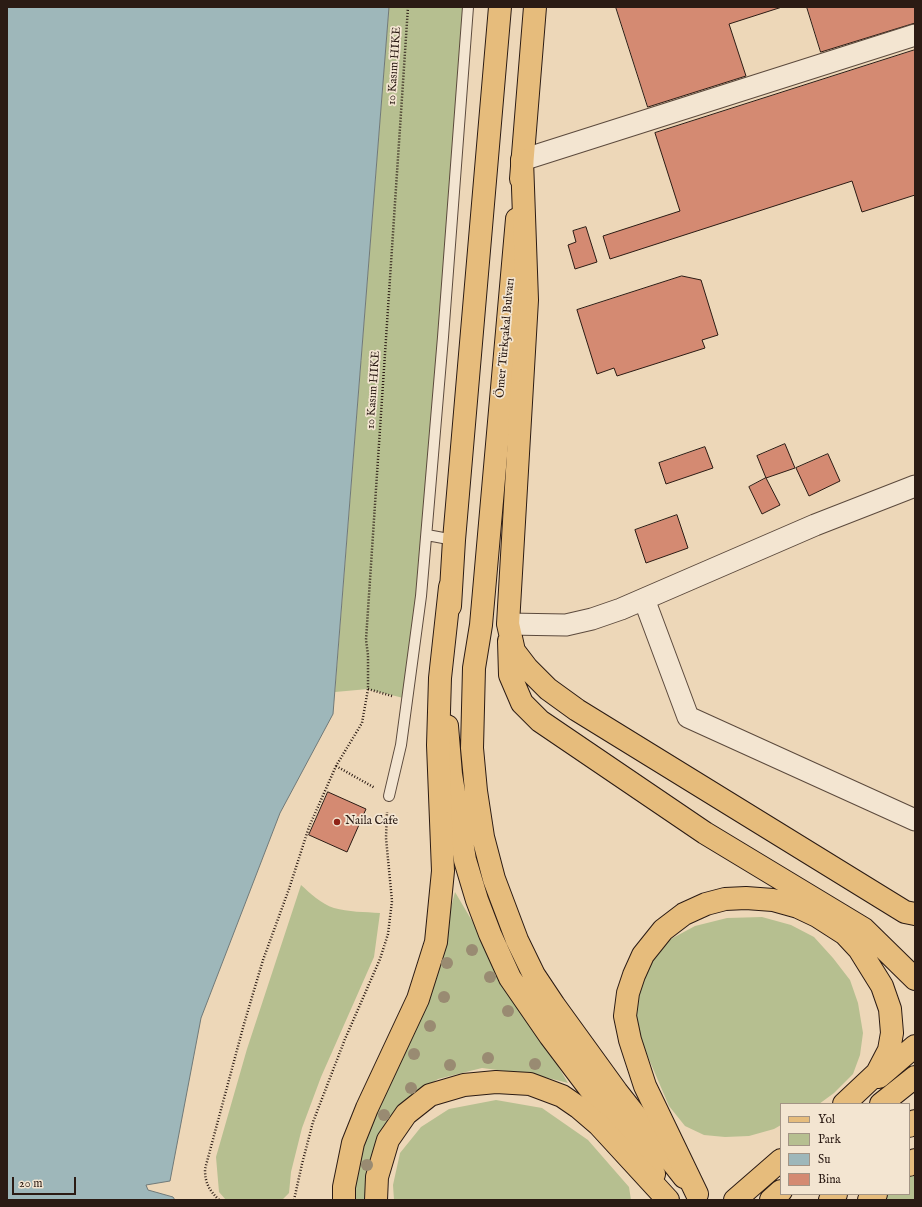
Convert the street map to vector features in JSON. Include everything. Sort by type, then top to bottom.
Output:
[{"type":"main road","points":[[344,1200],[344,1187],[353,1143],[367,1108],[418,999],[436,942],[443,871],[438,745],[440,678],[450,587],[500,7]]},
{"type":"main road","name":"Ömer Türkçakal Bulvarı","points":[[535,7],[481,625],[474,668],[472,748],[476,791],[483,837],[494,880],[517,940],[534,975],[554,1006],[617,1092],[699,1197]]},
{"type":"main road","points":[[522,160],[527,300],[508,624],[510,675],[522,703],[540,721],[705,833],[864,929],[915,979]]},
{"type":"main road","points":[[450,587],[447,732],[465,860],[477,900],[490,934],[510,978],[550,1036],[649,1165],[669,1200]]},
{"type":"main road","points":[[508,624],[514,651],[527,668],[548,689],[577,710],[905,912],[915,914]]},
{"type":"main road","points":[[699,1197],[645,1086],[630,1040],[625,1016],[628,993],[643,955],[663,930],[684,914],[706,904],[726,899],[746,898],[773,900],[798,907],[817,916],[845,934],[859,949],[882,986],[890,1009],[892,1033],[889,1050],[877,1073],[847,1103]]},
{"type":"main road","points":[[847,1103],[915,1046]]},
{"type":"main road","points":[[882,1103],[915,1077]]},
{"type":"main road","points":[[376,1200],[377,1177],[388,1140],[406,1114],[430,1095],[464,1085],[496,1082],[530,1084],[562,1096],[578,1107],[599,1125],[669,1200]]},
{"type":"main road","points":[[734,1200],[780,1161]]},
{"type":"main road","points":[[771,1200],[780,1192]]},
{"type":"street","points":[[522,160],[915,35]]},
{"type":"street","points":[[508,624],[566,625],[592,620],[621,609],[815,525],[915,486]]},
{"type":"street","points":[[644,599],[688,717],[915,820]]},
{"type":"lane","points":[[389,796],[401,745],[421,596],[444,337],[468,7]]},
{"type":"lane","points":[[427,535],[454,540]]},
{"type":"path","name":"10 Kasım HIKE","points":[[218,1200],[213,1195],[205,1180],[205,1169],[244,1024],[309,827],[336,766],[362,722],[368,689],[368,655],[366,640],[408,7]]},
{"type":"path","points":[[368,689],[407,699]]},
{"type":"path","points":[[294,1200],[313,1122],[345,1038],[380,959],[388,934],[392,901],[386,838],[389,796],[336,766]]},
{"type":"green space","points":[[389,7],[469,7],[407,699],[368,689],[335,692]]},
{"type":"green space","points":[[301,885],[320,901],[334,908],[380,913],[374,957],[321,1077],[302,1128],[291,1172],[289,1193],[282,1200],[226,1200],[219,1192],[216,1157],[247,1049]]},
{"type":"green space","points":[[455,892],[568,1083],[536,1075],[482,1068],[438,1079],[405,1100],[382,1132],[365,1190],[367,1200],[354,1200],[356,1180],[367,1133],[433,976]]},
{"type":"green space","points":[[762,917],[791,925],[814,937],[850,980],[858,1003],[863,1033],[860,1055],[853,1074],[834,1093],[820,1103],[780,1103],[780,1126],[774,1129],[749,1136],[725,1137],[704,1135],[685,1126],[669,1106],[645,1050],[637,1023],[637,993],[649,964],[669,940],[695,926],[727,918]]},
{"type":"green space","points":[[496,1100],[542,1108],[588,1140],[629,1187],[631,1200],[394,1200],[393,1185],[400,1153],[421,1127],[449,1109]]},
{"type":"green space","points":[[915,1172],[915,1200],[880,1200],[886,1195],[910,1195],[910,1176]]},
{"type":"water","points":[[7,7],[389,7],[333,714],[280,813],[201,1018],[170,1181],[146,1185],[148,1190],[173,1197],[175,1200],[7,1200]]},
{"type":"building","points":[[616,7],[782,7],[729,24],[746,76],[648,107]]},
{"type":"building","points":[[807,7],[915,7],[915,23],[821,52]]},
{"type":"building","points":[[915,50],[915,195],[862,212],[852,181],[610,259],[603,236],[680,211],[655,133]]},
{"type":"building","points":[[586,227],[597,262],[575,269],[568,245],[576,242],[573,231]]},
{"type":"building","points":[[682,276],[701,280],[718,335],[702,340],[705,348],[617,376],[614,368],[597,374],[577,310]]},
{"type":"building","points":[[785,444],[795,468],[766,478],[757,456]]},
{"type":"building","points":[[705,447],[713,468],[666,484],[659,463]]},
{"type":"building","points":[[828,454],[840,481],[809,496],[796,468]]},
{"type":"building","points":[[766,478],[780,505],[762,514],[749,487]]},
{"type":"building","points":[[677,515],[688,548],[646,563],[635,530]]},
{"type":"building","name":"Naila Cafe","points":[[328,792],[366,809],[347,852],[309,835]]},
{"type":"place","name":"Naila Cafe","points":[[337,822]]}]
